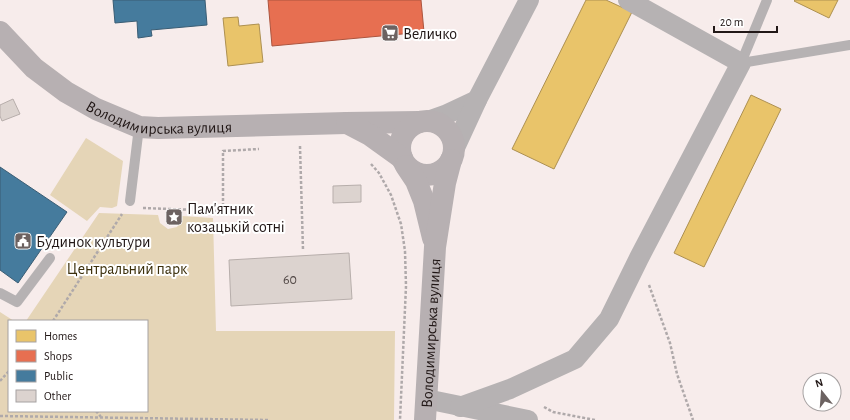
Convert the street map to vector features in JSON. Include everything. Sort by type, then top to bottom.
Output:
[{"type":"main road","name":"Володимирська вулиця","points":[[0,32],[34,68],[66,92],[96,110],[139,127],[158,128],[423,121]]},
{"type":"main road","points":[[423,121],[436,122],[444,127],[450,134],[453,143],[452,156],[446,167],[439,172],[422,174],[414,171],[404,162],[400,150],[400,140],[404,132],[410,126],[423,121]]},
{"type":"main road","name":"Володимирська вулиця","points":[[346,123],[370,135],[404,162],[416,180],[424,202],[435,247]]},
{"type":"main road","name":"Володимирська вулиця","points":[[425,420],[435,247],[445,183],[452,156]]},
{"type":"street","points":[[452,156],[477,100],[529,0]]},
{"type":"street","points":[[460,406],[510,389],[575,359],[609,319],[639,258],[741,63],[628,0]]},
{"type":"street","points":[[423,121],[445,115],[477,100]]},
{"type":"street","points":[[426,399],[528,420]]},
{"type":"lane","points":[[741,63],[767,0]]},
{"type":"lane","points":[[741,63],[850,45]]},
{"type":"lane","points":[[130,201],[139,127]]},
{"type":"lane","points":[[0,293],[17,302],[50,258]]},
{"type":"path","points":[[300,146],[303,250]]},
{"type":"path","points":[[54,320],[130,201],[134,207],[223,211],[223,151],[261,149]]},
{"type":"path","points":[[367,159],[379,173],[391,195],[402,224],[405,251],[406,286],[400,420]]},
{"type":"path","points":[[639,258],[670,343],[677,374],[693,420]]},
{"type":"path","points":[[0,381],[8,372]]},
{"type":"path","points":[[541,405],[553,412],[595,420]]},
{"type":"path","points":[[97,412],[101,417]]},
{"type":"path","points":[[0,416],[270,420]]},
{"type":"green space","points":[[86,138],[123,161],[117,206],[112,208],[100,207],[87,221],[50,195]]},
{"type":"green space","name":"Центральний парк","points":[[99,213],[158,215],[160,223],[168,229],[177,227],[182,216],[213,218],[216,331],[395,331],[394,420],[0,420],[0,312],[12,320],[8,320],[8,412],[148,412],[148,320],[27,320]]},
{"type":"building: Homes","points":[[586,0],[606,0],[632,12],[554,169],[512,149]]},
{"type":"building: Homes","points":[[838,0],[829,18],[794,1]]},
{"type":"building: Homes","points":[[238,17],[239,26],[259,24],[263,62],[228,66],[223,18]]},
{"type":"building: Homes","points":[[751,95],[781,109],[704,267],[674,253]]},
{"type":"building: Shops","points":[[268,0],[421,0],[424,32],[272,46]]},
{"type":"building: Public","points":[[113,0],[205,0],[207,25],[151,30],[152,36],[138,38],[137,21],[115,23]]},
{"type":"building: Public","name":"Будинок культури","points":[[0,167],[67,212],[18,283],[0,270]]},
{"type":"building: Other","points":[[13,99],[20,114],[2,121],[0,116],[0,105]]},
{"type":"building: Other","points":[[361,185],[361,202],[333,203],[333,186]]},
{"type":"building: Other","points":[[349,253],[352,299],[231,306],[229,260]]},
{"type":"place","name":"Величко","points":[[390,33]]},
{"type":"place","name":"Пам'ятник козацькій сотні","points":[[174,217]]},
{"type":"place","name":"Будинок культури","points":[[23,241]]}]
